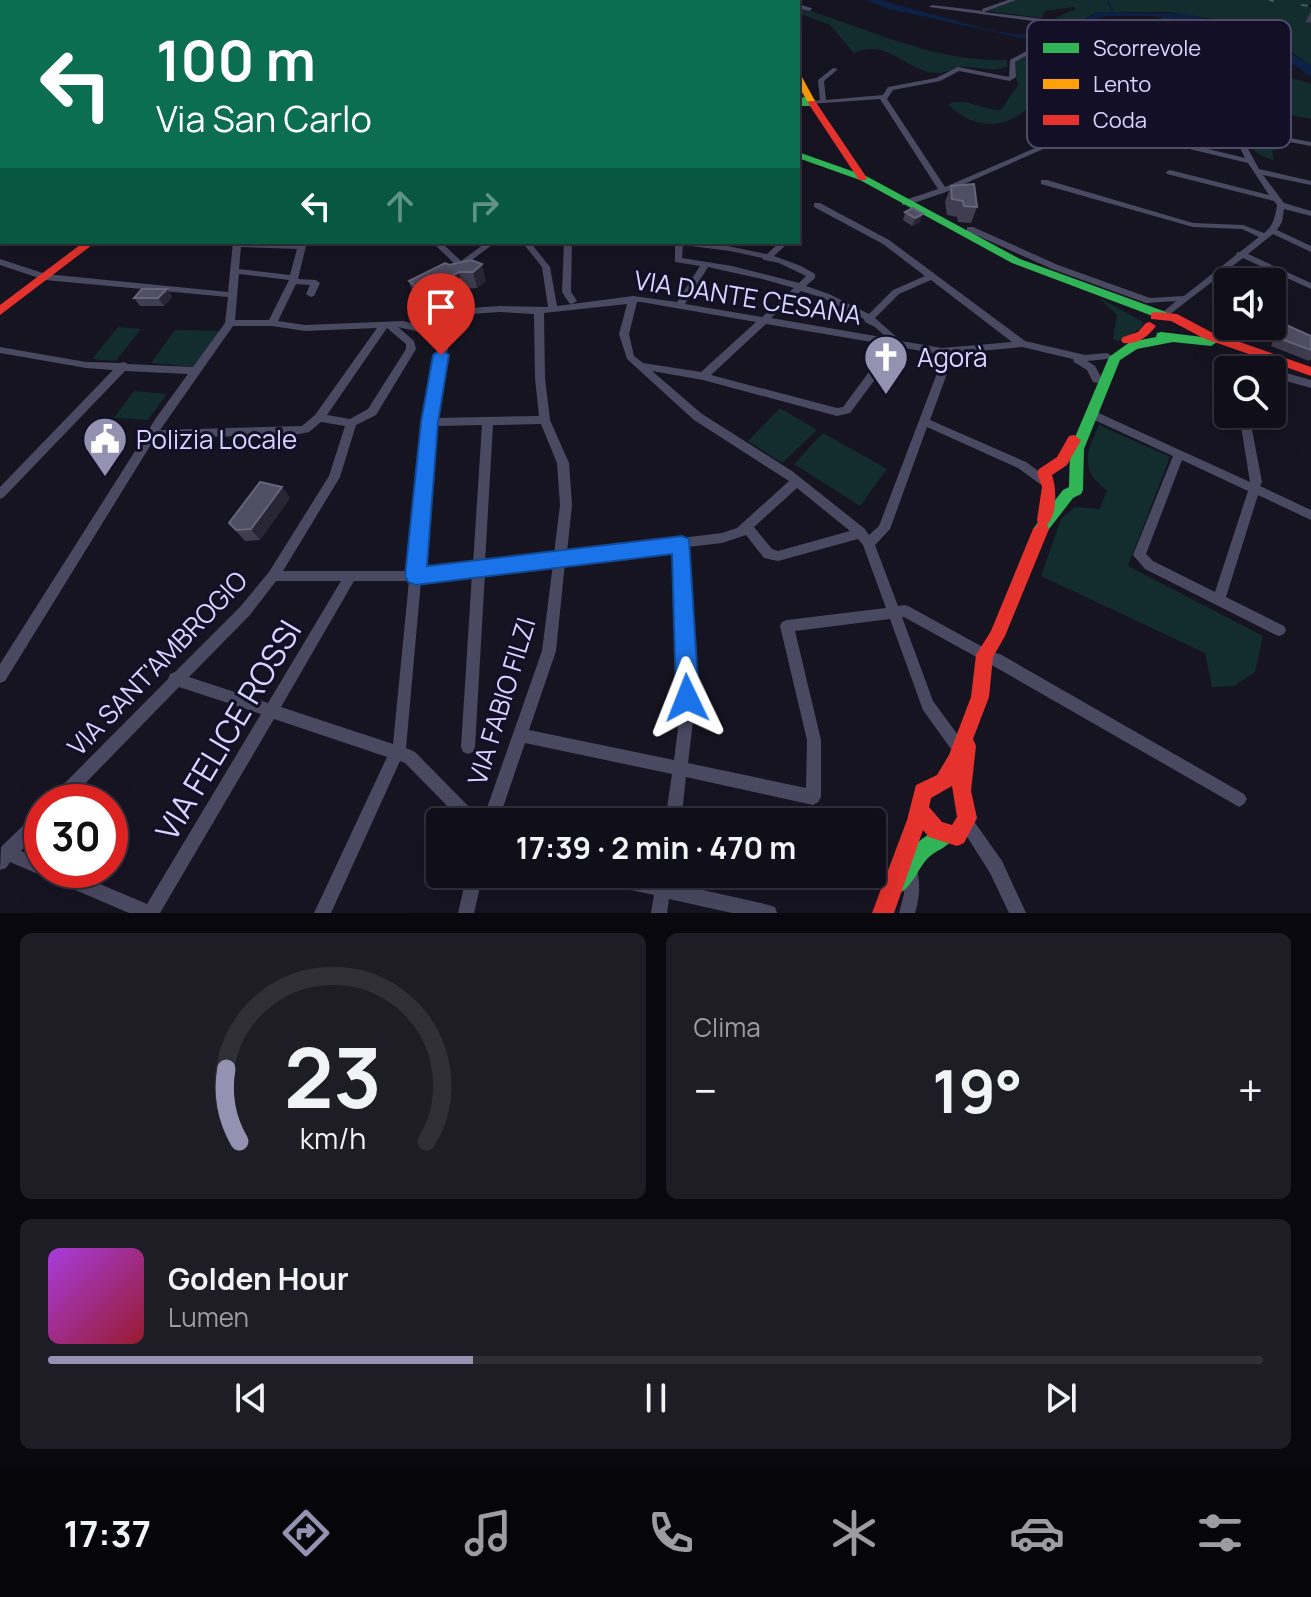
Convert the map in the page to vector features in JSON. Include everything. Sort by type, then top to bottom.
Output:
[{"type":"main road","points":[[800,82],[808,103],[844,164]]},
{"type":"main road","points":[[800,156],[844,164],[905,203],[1003,255],[1107,296],[1157,320],[1311,372]]},
{"type":"main road","points":[[0,311],[88,244]]},
{"type":"main road","points":[[1157,320],[1169,339]]},
{"type":"main road","points":[[892,890],[921,851],[966,822],[962,801],[964,744],[997,636],[1044,523],[1049,476],[1072,448],[1107,356],[1157,320]]},
{"type":"main road","points":[[1044,523],[1068,494],[1076,490],[1077,449],[1115,357],[1134,345],[1169,339],[1186,329]]},
{"type":"main road","points":[[1049,476],[1075,479]]},
{"type":"main road","points":[[1049,476],[1068,494]]},
{"type":"main road","points":[[883,913],[920,811],[923,792],[939,786],[964,744]]},
{"type":"main road","points":[[939,786],[955,793],[962,801]]},
{"type":"main road","points":[[920,811],[933,831],[950,835]]},
{"type":"street","points":[[978,13],[1013,0]]},
{"type":"street","points":[[800,7],[809,9]]},
{"type":"street","points":[[932,7],[1044,20]]},
{"type":"street","points":[[808,103],[882,97],[899,83],[931,81],[958,69],[1010,79],[1013,77],[1012,61],[1027,52]]},
{"type":"street","points":[[808,103],[821,80],[835,69]]},
{"type":"street","points":[[882,97],[943,190]]},
{"type":"street","points":[[1291,140],[1311,144]]},
{"type":"street","points":[[905,203],[1040,148]]},
{"type":"street","points":[[1196,148],[1250,161]]},
{"type":"street","points":[[1157,320],[1268,234],[1278,222],[1278,202],[1243,148]]},
{"type":"street","points":[[1256,171],[1311,183]]},
{"type":"street","points":[[1170,172],[1311,214]]},
{"type":"street","points":[[1044,182],[1193,225],[1243,227],[1311,249]]},
{"type":"street","points":[[817,205],[886,242],[1022,344],[1090,359],[1107,356]]},
{"type":"street","points":[[970,229],[1055,267],[1149,301],[1180,301]]},
{"type":"street","points":[[0,676],[152,434],[230,323],[236,244]]},
{"type":"street","points":[[272,323],[294,280],[302,244]]},
{"type":"street","points":[[438,244],[461,265],[489,244]]},
{"type":"street","points":[[528,244],[546,267],[558,309],[572,301],[566,292],[568,244]]},
{"type":"street","points":[[643,366],[703,376],[829,411],[846,410],[897,342],[868,320],[802,286],[678,260],[680,244]]},
{"type":"street","points":[[703,376],[812,277],[767,258],[711,244]]},
{"type":"street","points":[[767,258],[783,244]]},
{"type":"street","points":[[1240,254],[1311,286]]},
{"type":"street","points":[[0,262],[45,277],[233,295]]},
{"type":"street","points":[[679,306],[706,264]]},
{"type":"street","points":[[235,271],[316,283],[311,294]]},
{"type":"street","points":[[868,320],[896,292],[932,276]]},
{"type":"street","points":[[633,299],[624,342],[630,357],[698,417],[797,481],[864,538],[928,705],[964,744]]},
{"type":"street","name":"VIA DANTE CESANA","points":[[445,335],[453,312],[500,309],[539,311],[633,299],[942,351],[1022,344]]},
{"type":"street","name":"VIA DANTE CESANA","points":[[572,301],[592,303]]},
{"type":"street","points":[[1180,301],[1186,329]]},
{"type":"street","name":"VIA FABIO FILZI","points":[[495,808],[553,636],[558,558],[566,505],[563,463],[545,420],[540,378],[539,311]]},
{"type":"street","points":[[230,323],[272,323],[305,328],[403,324],[445,335],[430,422],[398,753],[322,913]]},
{"type":"street","points":[[319,418],[351,423],[372,412],[411,349],[411,343],[387,326]]},
{"type":"street","points":[[152,434],[305,429],[319,418],[387,326]]},
{"type":"street","points":[[0,350],[46,360],[195,371]]},
{"type":"street","points":[[747,527],[768,554],[778,556],[864,538],[884,529],[947,360],[942,351]]},
{"type":"street","points":[[1061,354],[1088,366],[1097,379]]},
{"type":"street","points":[[0,494],[124,365]]},
{"type":"street","points":[[1286,377],[1311,384]]},
{"type":"street","points":[[1092,414],[1311,515]]},
{"type":"street","points":[[430,422],[545,420]]},
{"type":"street","points":[[468,747],[488,421]]},
{"type":"street","points":[[925,422],[1049,476]]},
{"type":"street","name":"VIA SANT'AMBROGIO","points":[[73,784],[245,611],[273,576],[334,477],[351,423]]},
{"type":"street","points":[[1219,600],[1256,480],[1247,428]]},
{"type":"street","points":[[1179,454],[1139,555],[1149,565],[1279,630]]},
{"type":"street","points":[[273,576],[416,576],[722,538],[747,527],[797,481]]},
{"type":"street","points":[[675,808],[687,698],[682,545]]},
{"type":"street","name":"VIA FELICE ROSSI","points":[[150,913],[351,576]]},
{"type":"street","points":[[521,735],[813,797],[814,740],[787,626],[905,611],[1239,799]]},
{"type":"street","points":[[175,679],[415,760],[461,808]]},
{"type":"street","points":[[966,822],[996,867],[1018,913]]},
{"type":"street","points":[[950,835],[975,846],[996,867]]},
{"type":"street","points":[[24,836],[4,857],[24,863]]},
{"type":"street","points":[[907,913],[912,894],[909,869]]},
{"type":"street","points":[[91,888],[150,913]]},
{"type":"street","points":[[466,913],[472,888]]},
{"type":"street","points":[[659,913],[663,888]]},
{"type":"street","points":[[684,888],[769,913]]},
{"type":"green space","points":[[1013,0],[1311,0],[1311,5],[1301,5],[1311,7],[1311,65],[1291,52],[1291,20],[1217,20],[1167,12],[1097,12],[1083,20],[1066,20],[1055,18],[1076,9],[1045,11],[1042,18],[988,11]]},
{"type":"green space","points":[[800,8],[926,50],[952,56],[1006,60],[1008,66],[992,69],[964,67],[938,73],[927,71],[877,49],[854,53],[830,25],[800,14]]},
{"type":"green space","points":[[1164,17],[1185,20],[1158,20]]},
{"type":"green space","points":[[1027,55],[1025,111],[1004,122],[992,124],[970,120],[948,105],[967,102],[1001,110],[1018,85],[1012,61]]},
{"type":"green space","points":[[1291,78],[1311,84],[1311,119],[1291,115]]},
{"type":"green space","points":[[1252,148],[1275,148],[1276,151],[1272,150],[1274,160]]},
{"type":"green space","points":[[1098,297],[1143,322],[1142,328],[1118,341],[1113,339],[1117,315]]},
{"type":"green space","points":[[118,327],[141,329],[116,361],[92,359]]},
{"type":"green space","points":[[175,330],[220,331],[194,367],[151,363]]},
{"type":"green space","points":[[134,391],[167,394],[148,420],[114,418]]},
{"type":"green space","points":[[780,408],[817,430],[782,463],[748,441]]},
{"type":"green space","points":[[1099,425],[1170,457],[1128,566],[1263,636],[1255,672],[1234,686],[1212,687],[1205,653],[1041,576],[1061,519],[1075,507],[1099,509],[1107,491],[1092,476],[1088,461]]},
{"type":"green space","points":[[823,433],[887,469],[860,506],[794,464]]},
{"type":"water","points":[[866,0],[880,0],[994,31],[1027,35],[1027,39],[889,9]]},
{"type":"water","points":[[1097,12],[1187,14],[1210,20],[1152,16],[1085,20]]},
{"type":"water","points":[[1291,53],[1311,65],[1311,77],[1291,63]]},
{"type":"building","points":[[974,184],[977,207],[964,206],[963,201],[952,199],[951,186]]},
{"type":"building","points":[[913,208],[923,214],[915,218],[905,212]]},
{"type":"building","points":[[471,260],[482,264],[473,272],[459,272],[422,292],[409,281],[445,263],[449,265]]},
{"type":"building","points":[[142,289],[167,289],[158,298],[134,298]]},
{"type":"building","points":[[1286,325],[1311,336],[1311,350],[1284,340],[1286,340]]},
{"type":"building","points":[[260,482],[282,487],[251,529],[236,530],[229,523]]},
{"type":"waterway","points":[[1108,2],[1113,12]]},
{"type":"railway","points":[[1269,0],[1274,1]]},
{"type":"railway","points":[[1301,5],[1311,6]]},
{"type":"traffic: fast","points":[[803,100],[811,101],[812,103],[802,104],[803,100]]},
{"type":"traffic: fast","points":[[800,156],[863,178],[1016,261],[1162,315]]},
{"type":"traffic: fast","points":[[1161,336],[1211,342]]},
{"type":"traffic: fast","points":[[1041,529],[1068,494],[1076,490],[1077,449],[1115,357],[1134,345],[1169,339]]},
{"type":"traffic: fast","points":[[897,884],[921,851],[944,836]]},
{"type":"traffic: slow","points":[[800,81],[811,101]]},
{"type":"traffic: jam","points":[[812,103],[862,178]]},
{"type":"traffic: jam","points":[[0,311],[88,244]]},
{"type":"traffic: jam","points":[[1155,316],[1173,317],[1207,335],[1311,372]]},
{"type":"traffic: jam","points":[[1127,340],[1142,335],[1150,326]]},
{"type":"traffic: jam","points":[[1044,520],[1049,487],[1044,473],[1062,461],[1074,440]]},
{"type":"traffic: jam","points":[[883,913],[917,820],[923,792],[944,782],[956,761],[980,697],[985,655],[997,636],[1041,529]]},
{"type":"traffic: jam","points":[[920,811],[936,830],[957,836],[967,818],[961,791],[967,746]]},
{"type":"place","name":"Agorà","points":[[886,396]]},
{"type":"place","name":"Polizia Locale","points":[[105,478]]},
{"type":"route","points":[[441,355],[430,422],[416,576],[682,545],[687,698]]}]
